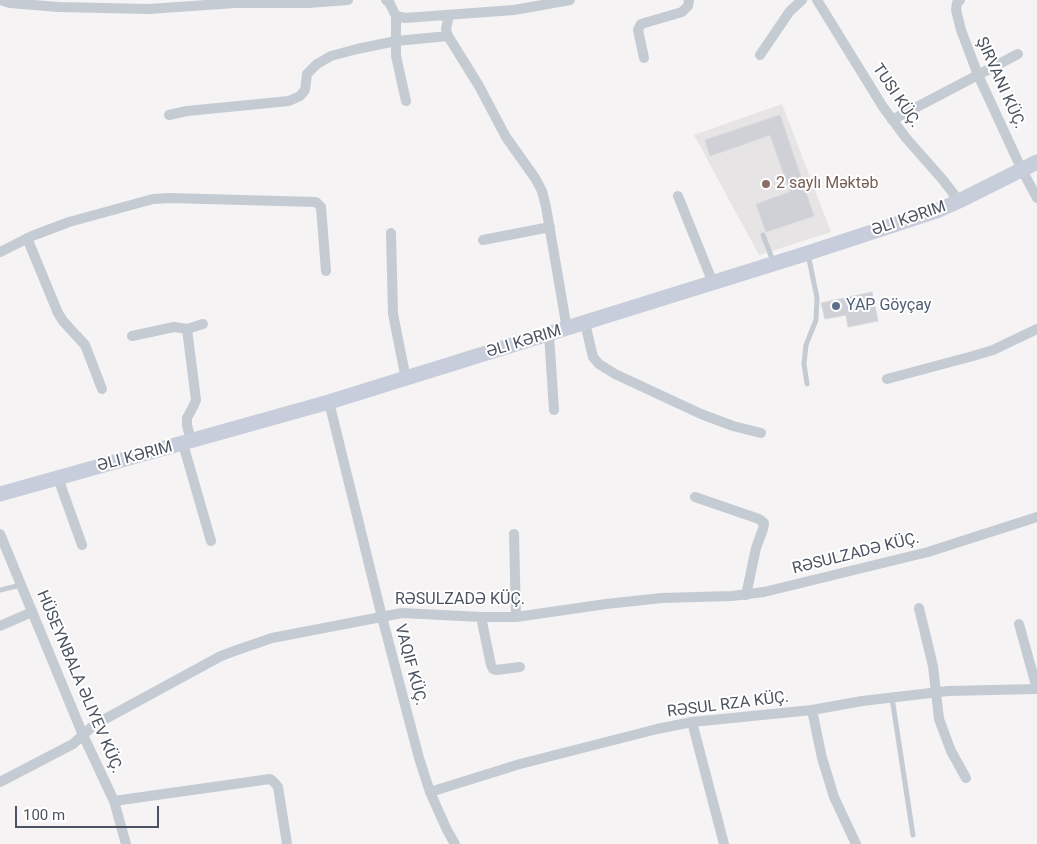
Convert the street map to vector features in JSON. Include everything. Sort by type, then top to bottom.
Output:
[{"type":"main road","name":"ƏLI KƏRIM","points":[[0,494],[329,402],[774,264],[939,210],[1037,162]]},
{"type":"street","points":[[0,0],[10,3],[26,2],[58,7],[149,9],[235,2],[308,3],[348,0]]},
{"type":"street","points":[[396,16],[405,18],[514,10],[570,0]]},
{"type":"street","points":[[644,58],[638,30],[641,24],[682,12],[688,6],[689,0]]},
{"type":"street","points":[[760,55],[790,11],[802,0]]},
{"type":"street","name":"TUSI KÜÇ.","points":[[817,0],[892,120],[944,180],[959,201]]},
{"type":"street","points":[[388,1],[396,16],[396,56],[406,101]]},
{"type":"street","name":"ŞIRVANI KÜÇ.","points":[[957,1],[956,10],[960,30],[978,75],[1037,198]]},
{"type":"street","points":[[449,15],[446,28],[448,36],[479,86],[506,137],[542,191],[567,329]]},
{"type":"street","points":[[168,114],[187,110],[289,101],[300,96],[305,90],[308,74],[317,64],[331,56],[396,41],[448,36]]},
{"type":"street","points":[[892,120],[1018,54]]},
{"type":"street","points":[[678,196],[713,283]]},
{"type":"street","points":[[0,252],[28,238],[69,222],[153,200],[169,198],[316,202],[321,207],[326,271]]},
{"type":"street","points":[[484,240],[550,227]]},
{"type":"street","points":[[392,233],[393,314],[406,378]]},
{"type":"street","points":[[28,238],[58,313],[85,345],[102,390]]},
{"type":"street","points":[[585,323],[592,357],[599,364],[615,374],[701,414],[733,426],[760,433]]},
{"type":"street","points":[[132,336],[174,327],[187,329],[203,324]]},
{"type":"street","points":[[887,379],[993,350],[1037,328]]},
{"type":"street","points":[[187,329],[196,400],[187,418],[187,442],[211,541]]},
{"type":"street","points":[[549,334],[554,410]]},
{"type":"street","name":"VAQIF KÜÇ.","points":[[329,402],[419,758],[430,792],[455,844]]},
{"type":"street","points":[[58,478],[82,545]]},
{"type":"street","points":[[695,497],[759,519],[764,523],[756,548],[746,595]]},
{"type":"street","name":"RƏSULZADƏ KÜÇ.","points":[[0,782],[73,744],[94,725],[221,656],[272,638],[402,613],[516,617],[662,598],[746,595],[928,552],[1037,517]]},
{"type":"street","points":[[514,534],[516,617]]},
{"type":"street","name":"HÜSEYNBALA ƏLIYEV KÜÇ.","points":[[1,540],[83,735],[114,801],[126,844]]},
{"type":"street","points":[[919,608],[933,666],[939,719],[951,751],[966,778]]},
{"type":"street","points":[[0,626],[32,612]]},
{"type":"street","points":[[481,617],[493,669],[520,667]]},
{"type":"street","points":[[1019,624],[1037,689]]},
{"type":"street","name":"RƏSUL RZA KÜÇ.","points":[[430,792],[520,764],[657,729],[692,722],[812,710],[862,701],[935,692],[1037,689]]},
{"type":"street","points":[[812,710],[822,758],[834,797],[856,844]]},
{"type":"street","points":[[692,722],[724,844]]},
{"type":"street","points":[[114,801],[270,780],[278,787],[287,844]]},
{"type":"lane","points":[[763,234],[774,264]]},
{"type":"lane","points":[[807,384],[804,364],[806,344],[816,320],[817,298],[808,253]]},
{"type":"lane","points":[[0,590],[21,585]]},
{"type":"lane","points":[[892,697],[912,835]]},
{"type":"shaded area","name":"2 saylı Məktəb","points":[[782,104],[831,232],[759,255],[694,135]]},
{"type":"building","points":[[780,115],[814,216],[766,232],[756,204],[790,192],[770,135],[710,156],[705,140]]},
{"type":"building","points":[[872,292],[878,321],[848,327],[846,315],[825,319],[821,303]]},
{"type":"place","name":"2 saylı Məktəb","points":[[766,184]]},
{"type":"place","name":"YAP Göyçay","points":[[836,306]]}]
